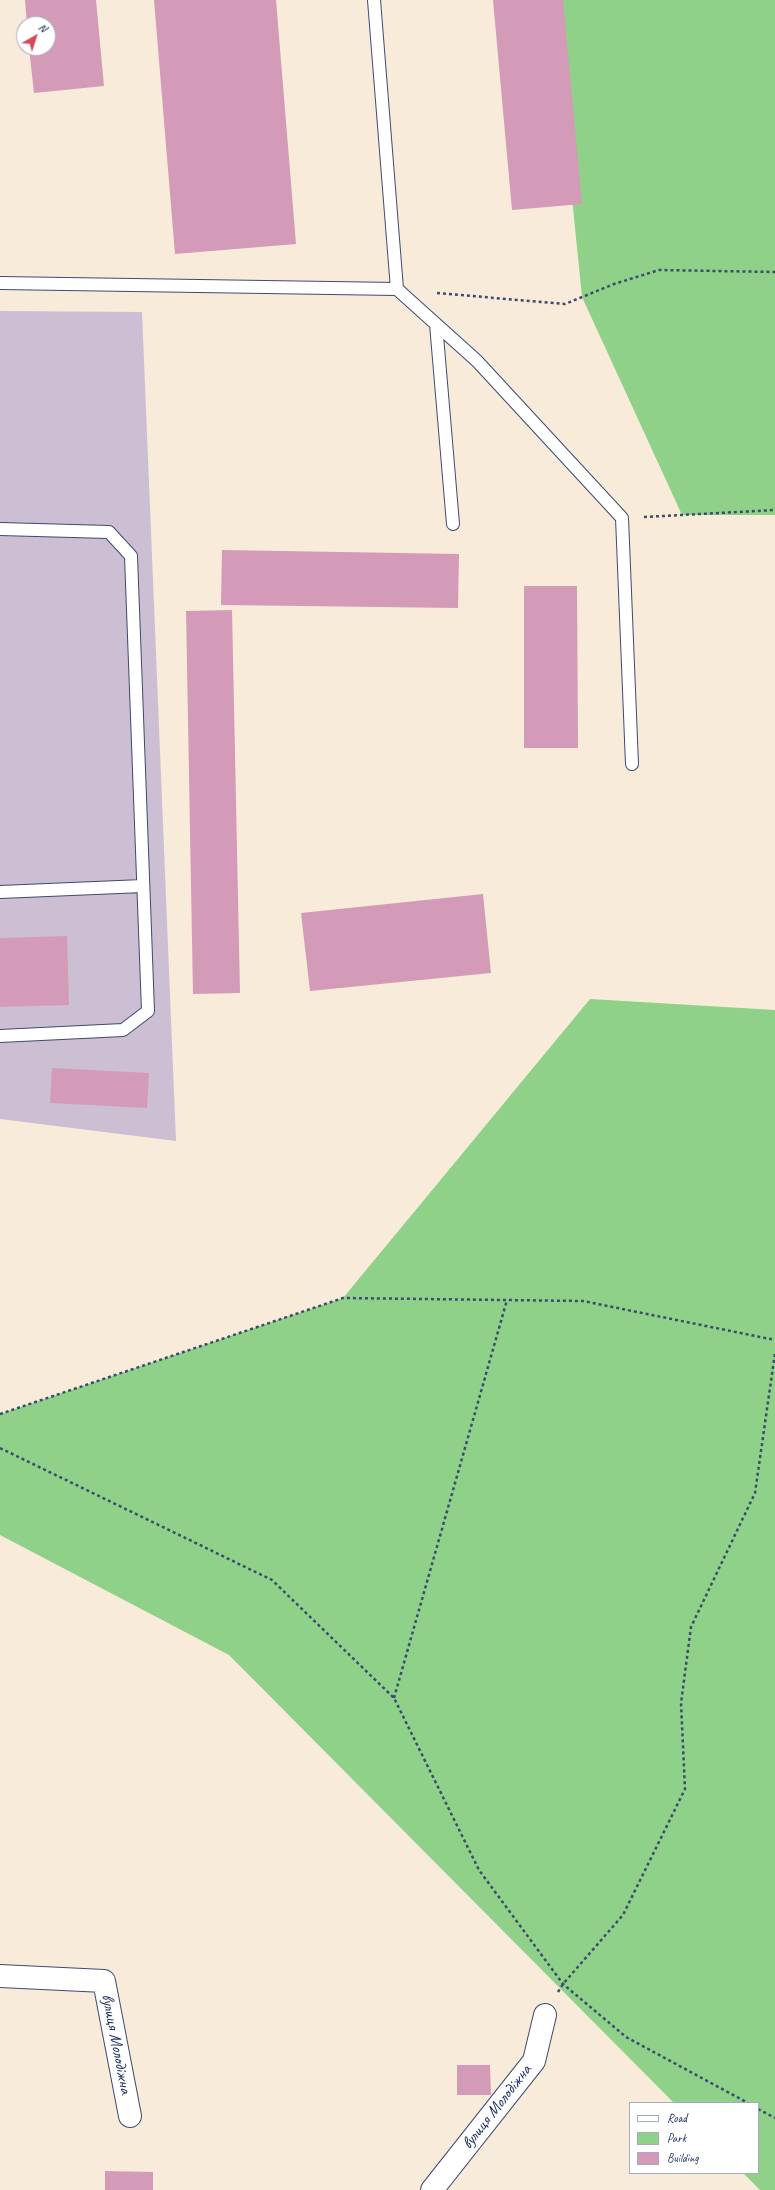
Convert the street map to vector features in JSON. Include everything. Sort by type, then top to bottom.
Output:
[{"type":"street","name":"вулиця Молодiжна","points":[[0,1976],[104,1981],[130,2116]]},
{"type":"street","name":"вулиця Молодiжна","points":[[432,2190],[534,2061],[545,2015]]},
{"type":"lane","points":[[374,0],[397,289]]},
{"type":"lane","points":[[0,283],[397,289],[477,362],[622,518],[632,764]]},
{"type":"lane","points":[[436,324],[453,524]]},
{"type":"lane","points":[[0,529],[109,532],[131,556],[148,1011],[123,1030],[0,1036]]},
{"type":"lane","points":[[0,892],[143,886]]},
{"type":"path","points":[[397,289],[565,304],[614,284],[659,270],[775,272]]},
{"type":"path","points":[[622,518],[775,510]]},
{"type":"path","points":[[0,1414],[343,1298],[582,1301],[775,1340]]},
{"type":"path","points":[[394,1698],[507,1300]]},
{"type":"path","points":[[545,2015],[563,1984],[623,1915],[685,1789],[681,1703],[691,1627],[755,1493],[775,1353]]},
{"type":"path","points":[[0,1448],[272,1580],[394,1698],[479,1870],[563,1984],[626,2037],[746,2102]]},
{"type":"path","points":[[759,2109],[775,2118]]},
{"type":"shaded area","points":[[0,311],[142,312],[176,1141],[0,1119]]},
{"type":"green space","points":[[552,0],[775,0],[775,515],[682,515],[582,297]]},
{"type":"green space","points":[[590,999],[775,1010],[775,2190],[760,2190],[744,2174],[759,2174],[759,2102],[673,2102],[229,1655],[0,1535],[0,1414],[343,1298]]},
{"type":"building","points":[[25,0],[96,0],[104,86],[34,93],[30,56],[56,56],[56,16],[26,16]]},
{"type":"building","points":[[154,0],[276,0],[296,244],[175,254]]},
{"type":"building","points":[[493,0],[563,0],[582,204],[512,210]]},
{"type":"building","points":[[222,550],[459,554],[458,608],[221,605]]},
{"type":"building","points":[[524,586],[577,586],[578,748],[524,748]]},
{"type":"building","points":[[232,610],[240,993],[193,994],[186,611]]},
{"type":"building","points":[[483,894],[491,973],[310,991],[301,913]]},
{"type":"building","points":[[67,936],[69,1005],[0,1007],[0,938]]},
{"type":"building","points":[[52,1068],[149,1073],[147,1108],[50,1103]]},
{"type":"building","points":[[457,2065],[490,2065],[491,2095],[457,2095]]},
{"type":"building","points":[[105,2171],[153,2172],[153,2190],[105,2190]]}]
